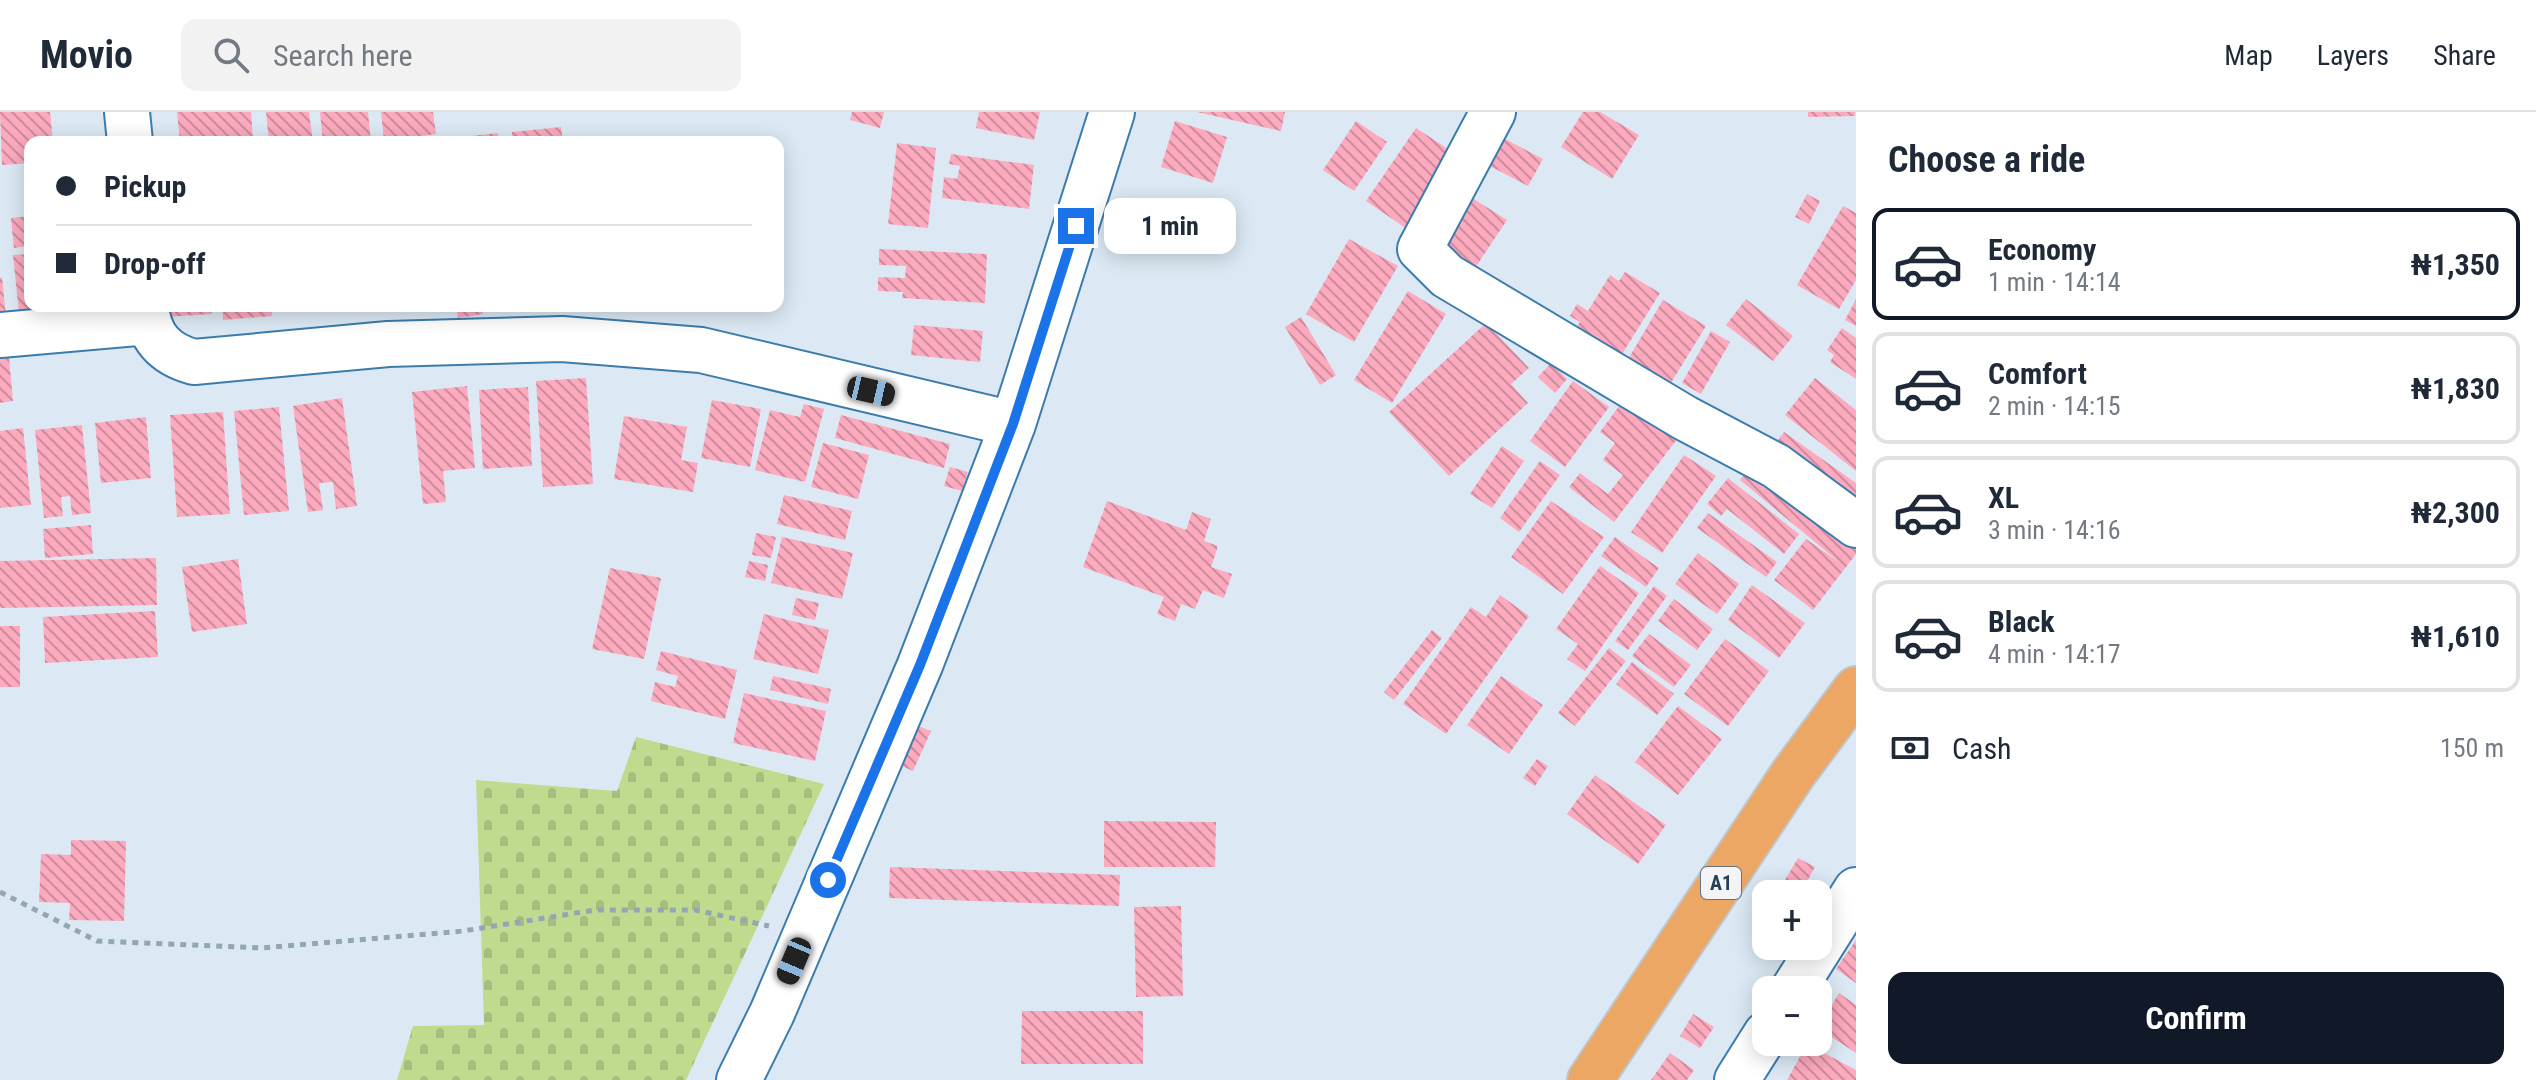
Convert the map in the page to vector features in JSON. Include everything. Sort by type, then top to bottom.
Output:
[{"type":"highway","name":"A1","points":[[1590,1080],[1793,774],[1856,689]]},
{"type":"street","points":[[127,112],[129,136]]},
{"type":"street","points":[[739,1080],[920,665],[1013,424],[1112,112]]},
{"type":"street","points":[[1493,112],[1420,249],[1447,276],[1685,418],[1776,466],[1856,525]]},
{"type":"street","points":[[0,335],[147,314],[160,345],[174,357],[194,362],[388,344],[562,339],[701,350],[1013,424]]},
{"type":"street","points":[[1802,976],[1856,890]]},
{"type":"street","points":[[1739,1079],[1753,1056]]},
{"type":"path","points":[[0,892],[97,941],[262,948],[463,931],[595,910],[695,910],[805,934]]},
{"type":"green space","points":[[636,737],[824,784],[686,1080],[397,1080],[413,1026],[484,1025],[476,780],[617,791]]},
{"type":"building","points":[[0,112],[50,112],[52,136],[24,136],[24,163],[2,165]]},
{"type":"building","points":[[177,112],[251,112],[253,136],[179,136]]},
{"type":"building","points":[[266,112],[309,112],[312,136],[268,136]]},
{"type":"building","points":[[320,112],[368,112],[370,136],[322,136]]},
{"type":"building","points":[[381,112],[433,112],[436,134],[383,136]]},
{"type":"building","points":[[852,112],[884,112],[880,128],[850,120]]},
{"type":"building","points":[[979,112],[1040,112],[1034,140],[976,128]]},
{"type":"building","points":[[1197,112],[1285,112],[1281,131]]},
{"type":"building","points":[[1583,112],[1600,112],[1639,135],[1612,179],[1561,147]]},
{"type":"building","points":[[1808,112],[1855,112],[1855,116],[1808,117]]},
{"type":"building","points":[[1175,121],[1227,137],[1213,183],[1161,167]]},
{"type":"building","points":[[1356,121],[1387,142],[1354,191],[1323,170]]},
{"type":"building","points":[[561,127],[562,136],[512,136],[512,132]]},
{"type":"building","points":[[1416,128],[1457,155],[1407,229],[1366,201]]},
{"type":"building","points":[[498,133],[498,136],[471,136]]},
{"type":"building","points":[[1501,137],[1543,159],[1528,186],[1486,164]]},
{"type":"building","points":[[897,143],[936,148],[928,228],[888,224]]},
{"type":"building","points":[[951,154],[1034,165],[1029,209],[942,198],[944,177],[957,179],[960,166],[949,164]]},
{"type":"building","points":[[1807,194],[1820,201],[1809,224],[1795,217]]},
{"type":"building","points":[[1469,196],[1507,220],[1473,271],[1436,248]]},
{"type":"building","points":[[1843,206],[1856,213],[1856,280],[1839,309],[1797,285]]},
{"type":"building","points":[[24,217],[24,247],[14,248],[11,218]]},
{"type":"building","points":[[1349,239],[1398,266],[1354,342],[1306,314]]},
{"type":"building","points":[[879,249],[987,254],[985,303],[902,298],[903,292],[878,291],[878,277],[905,278],[906,266],[879,265]]},
{"type":"building","points":[[24,254],[24,312],[30,312],[19,313],[13,255]]},
{"type":"building","points":[[1625,272],[1660,293],[1619,359],[1574,331],[1580,322],[1570,316],[1577,304],[1588,311],[1610,275],[1619,281]]},
{"type":"building","points":[[2,277],[6,316],[0,316]]},
{"type":"building","points":[[1408,291],[1446,314],[1392,403],[1354,380]]},
{"type":"building","points":[[1746,299],[1793,336],[1773,361],[1726,325]]},
{"type":"building","points":[[1856,299],[1856,326],[1845,320]]},
{"type":"building","points":[[1663,300],[1706,326],[1669,386],[1627,361]]},
{"type":"building","points":[[163,312],[212,314],[163,317]]},
{"type":"building","points":[[222,312],[272,312],[272,316],[223,320]]},
{"type":"building","points":[[457,312],[483,312],[483,314],[458,318]]},
{"type":"building","points":[[1301,317],[1336,375],[1320,385],[1285,327]]},
{"type":"building","points":[[1486,323],[1529,368],[1511,384],[1528,403],[1449,476],[1389,412]]},
{"type":"building","points":[[914,325],[983,331],[980,362],[911,355]]},
{"type":"building","points":[[1842,328],[1856,338],[1856,379],[1830,362],[1834,355],[1827,350]]},
{"type":"building","points":[[1711,331],[1730,342],[1701,394],[1682,383]]},
{"type":"building","points":[[9,357],[13,401],[0,403],[0,358]]},
{"type":"building","points":[[1551,363],[1567,379],[1555,393],[1538,377]]},
{"type":"building","points":[[586,378],[593,484],[543,487],[536,381]]},
{"type":"building","points":[[1815,378],[1856,410],[1856,471],[1785,415]]},
{"type":"building","points":[[1573,381],[1609,407],[1565,467],[1530,441]]},
{"type":"building","points":[[467,386],[475,468],[443,471],[446,502],[423,504],[412,392]]},
{"type":"building","points":[[528,387],[532,466],[483,469],[479,390]]},
{"type":"building","points":[[342,398],[357,506],[336,509],[333,482],[319,483],[323,510],[308,512],[293,406]]},
{"type":"building","points":[[1625,398],[1678,438],[1614,522],[1569,487],[1580,473],[1608,494],[1623,475],[1603,460],[1615,443],[1600,432]]},
{"type":"building","points":[[712,400],[761,409],[750,467],[701,458]]},
{"type":"building","points":[[804,404],[824,409],[805,482],[755,470],[770,410],[800,417]]},
{"type":"building","points":[[279,407],[289,511],[244,515],[234,411]]},
{"type":"building","points":[[223,412],[230,514],[177,517],[170,415]]},
{"type":"building","points":[[841,415],[950,444],[944,468],[835,438]]},
{"type":"building","points":[[624,416],[687,427],[681,460],[698,463],[693,492],[614,479]]},
{"type":"building","points":[[146,417],[151,478],[101,483],[95,423]]},
{"type":"building","points":[[82,425],[91,513],[72,515],[70,496],[61,497],[63,516],[44,518],[35,430]]},
{"type":"building","points":[[23,428],[31,505],[0,508],[0,431]]},
{"type":"building","points":[[1784,432],[1856,483],[1856,509],[1771,450]]},
{"type":"building","points":[[823,443],[869,455],[858,499],[811,487]]},
{"type":"building","points":[[1502,446],[1524,461],[1492,508],[1470,494]]},
{"type":"building","points":[[1684,455],[1716,476],[1662,553],[1631,532]]},
{"type":"building","points":[[1540,461],[1560,475],[1519,532],[1500,518]]},
{"type":"building","points":[[1755,462],[1856,546],[1856,554],[1813,610],[1774,580],[1806,539],[1839,562],[1740,480]]},
{"type":"building","points":[[950,467],[968,472],[962,491],[944,486]]},
{"type":"building","points":[[1728,478],[1799,534],[1784,554],[1727,509],[1721,516],[1707,504]]},
{"type":"building","points":[[784,495],[852,511],[845,540],[777,524]]},
{"type":"building","points":[[1107,501],[1186,530],[1192,512],[1211,519],[1204,541],[1218,546],[1211,567],[1232,574],[1224,598],[1203,590],[1195,609],[1181,604],[1175,621],[1157,614],[1164,597],[1083,567]]},
{"type":"building","points":[[1551,501],[1604,537],[1563,594],[1511,557]]},
{"type":"building","points":[[1708,513],[1777,562],[1766,577],[1697,528]]},
{"type":"building","points":[[91,525],[93,554],[45,558],[43,529]]},
{"type":"building","points":[[756,533],[776,537],[771,558],[752,555]]},
{"type":"building","points":[[782,537],[853,553],[842,599],[771,583]]},
{"type":"building","points":[[1615,537],[1659,568],[1646,587],[1601,556]]},
{"type":"building","points":[[1698,553],[1739,584],[1717,614],[1675,584]]},
{"type":"building","points":[[156,558],[157,605],[0,608],[0,561]]},
{"type":"building","points":[[238,559],[247,624],[192,632],[182,567]]},
{"type":"building","points":[[749,561],[768,565],[765,581],[745,577]]},
{"type":"building","points":[[1600,566],[1639,593],[1585,671],[1567,659],[1578,644],[1556,629]]},
{"type":"building","points":[[610,568],[661,578],[644,659],[592,649]]},
{"type":"building","points":[[1752,585],[1805,623],[1779,658],[1728,620]]},
{"type":"building","points":[[1654,586],[1667,596],[1628,650],[1615,641]]},
{"type":"building","points":[[1500,595],[1529,616],[1446,734],[1403,704],[1471,607],[1486,617]]},
{"type":"building","points":[[796,598],[819,603],[815,620],[792,615]]},
{"type":"building","points":[[1674,599],[1713,629],[1697,650],[1658,621]]},
{"type":"building","points":[[155,611],[158,657],[45,663],[43,617]]},
{"type":"building","points":[[764,614],[829,630],[818,674],[753,659]]},
{"type":"building","points":[[0,626],[20,626],[20,687],[0,687]]},
{"type":"building","points":[[1432,630],[1442,638],[1394,700],[1384,692]]},
{"type":"building","points":[[1649,634],[1691,665],[1674,687],[1632,656]]},
{"type":"building","points":[[1725,639],[1769,671],[1728,726],[1684,694]]},
{"type":"building","points":[[1609,648],[1626,661],[1575,726],[1558,713]]},
{"type":"building","points":[[661,651],[737,670],[725,719],[651,701],[655,682],[675,687],[678,676],[656,670]]},
{"type":"building","points":[[1632,662],[1674,694],[1657,715],[1616,684]]},
{"type":"building","points":[[773,676],[831,689],[828,704],[770,690]]},
{"type":"building","points":[[1501,676],[1543,705],[1509,754],[1467,725]]},
{"type":"building","points":[[744,693],[826,711],[815,761],[733,743]]},
{"type":"building","points":[[1678,706],[1722,739],[1678,795],[1635,762]]},
{"type":"building","points":[[913,724],[931,731],[913,771],[895,763]]},
{"type":"building","points":[[1537,759],[1548,766],[1535,786],[1523,778]]},
{"type":"building","points":[[1595,775],[1666,825],[1638,864],[1567,814]]},
{"type":"building","points":[[1104,821],[1216,822],[1215,867],[1104,867]]},
{"type":"building","points":[[71,840],[126,841],[124,921],[69,920],[70,903],[39,902],[41,854],[71,855]]},
{"type":"building","points":[[1798,858],[1815,867],[1808,880],[1785,880]]},
{"type":"building","points":[[890,867],[1120,875],[1119,906],[889,898]]},
{"type":"building","points":[[1181,906],[1183,996],[1136,997],[1134,907]]},
{"type":"building","points":[[1856,940],[1856,983],[1836,969]]},
{"type":"building","points":[[1839,993],[1856,1005],[1856,1053],[1832,1037],[1832,1005]]},
{"type":"building","points":[[1022,1011],[1143,1011],[1143,1064],[1021,1064]]},
{"type":"building","points":[[1693,1014],[1714,1027],[1700,1048],[1680,1036]]},
{"type":"building","points":[[1670,1053],[1694,1070],[1687,1080],[1651,1080]]},
{"type":"building","points":[[1800,1056],[1830,1056],[1856,1070],[1856,1080],[1787,1080]]},
{"type":"route","points":[[828,880],[920,665],[1013,424],[1076,226]]}]
